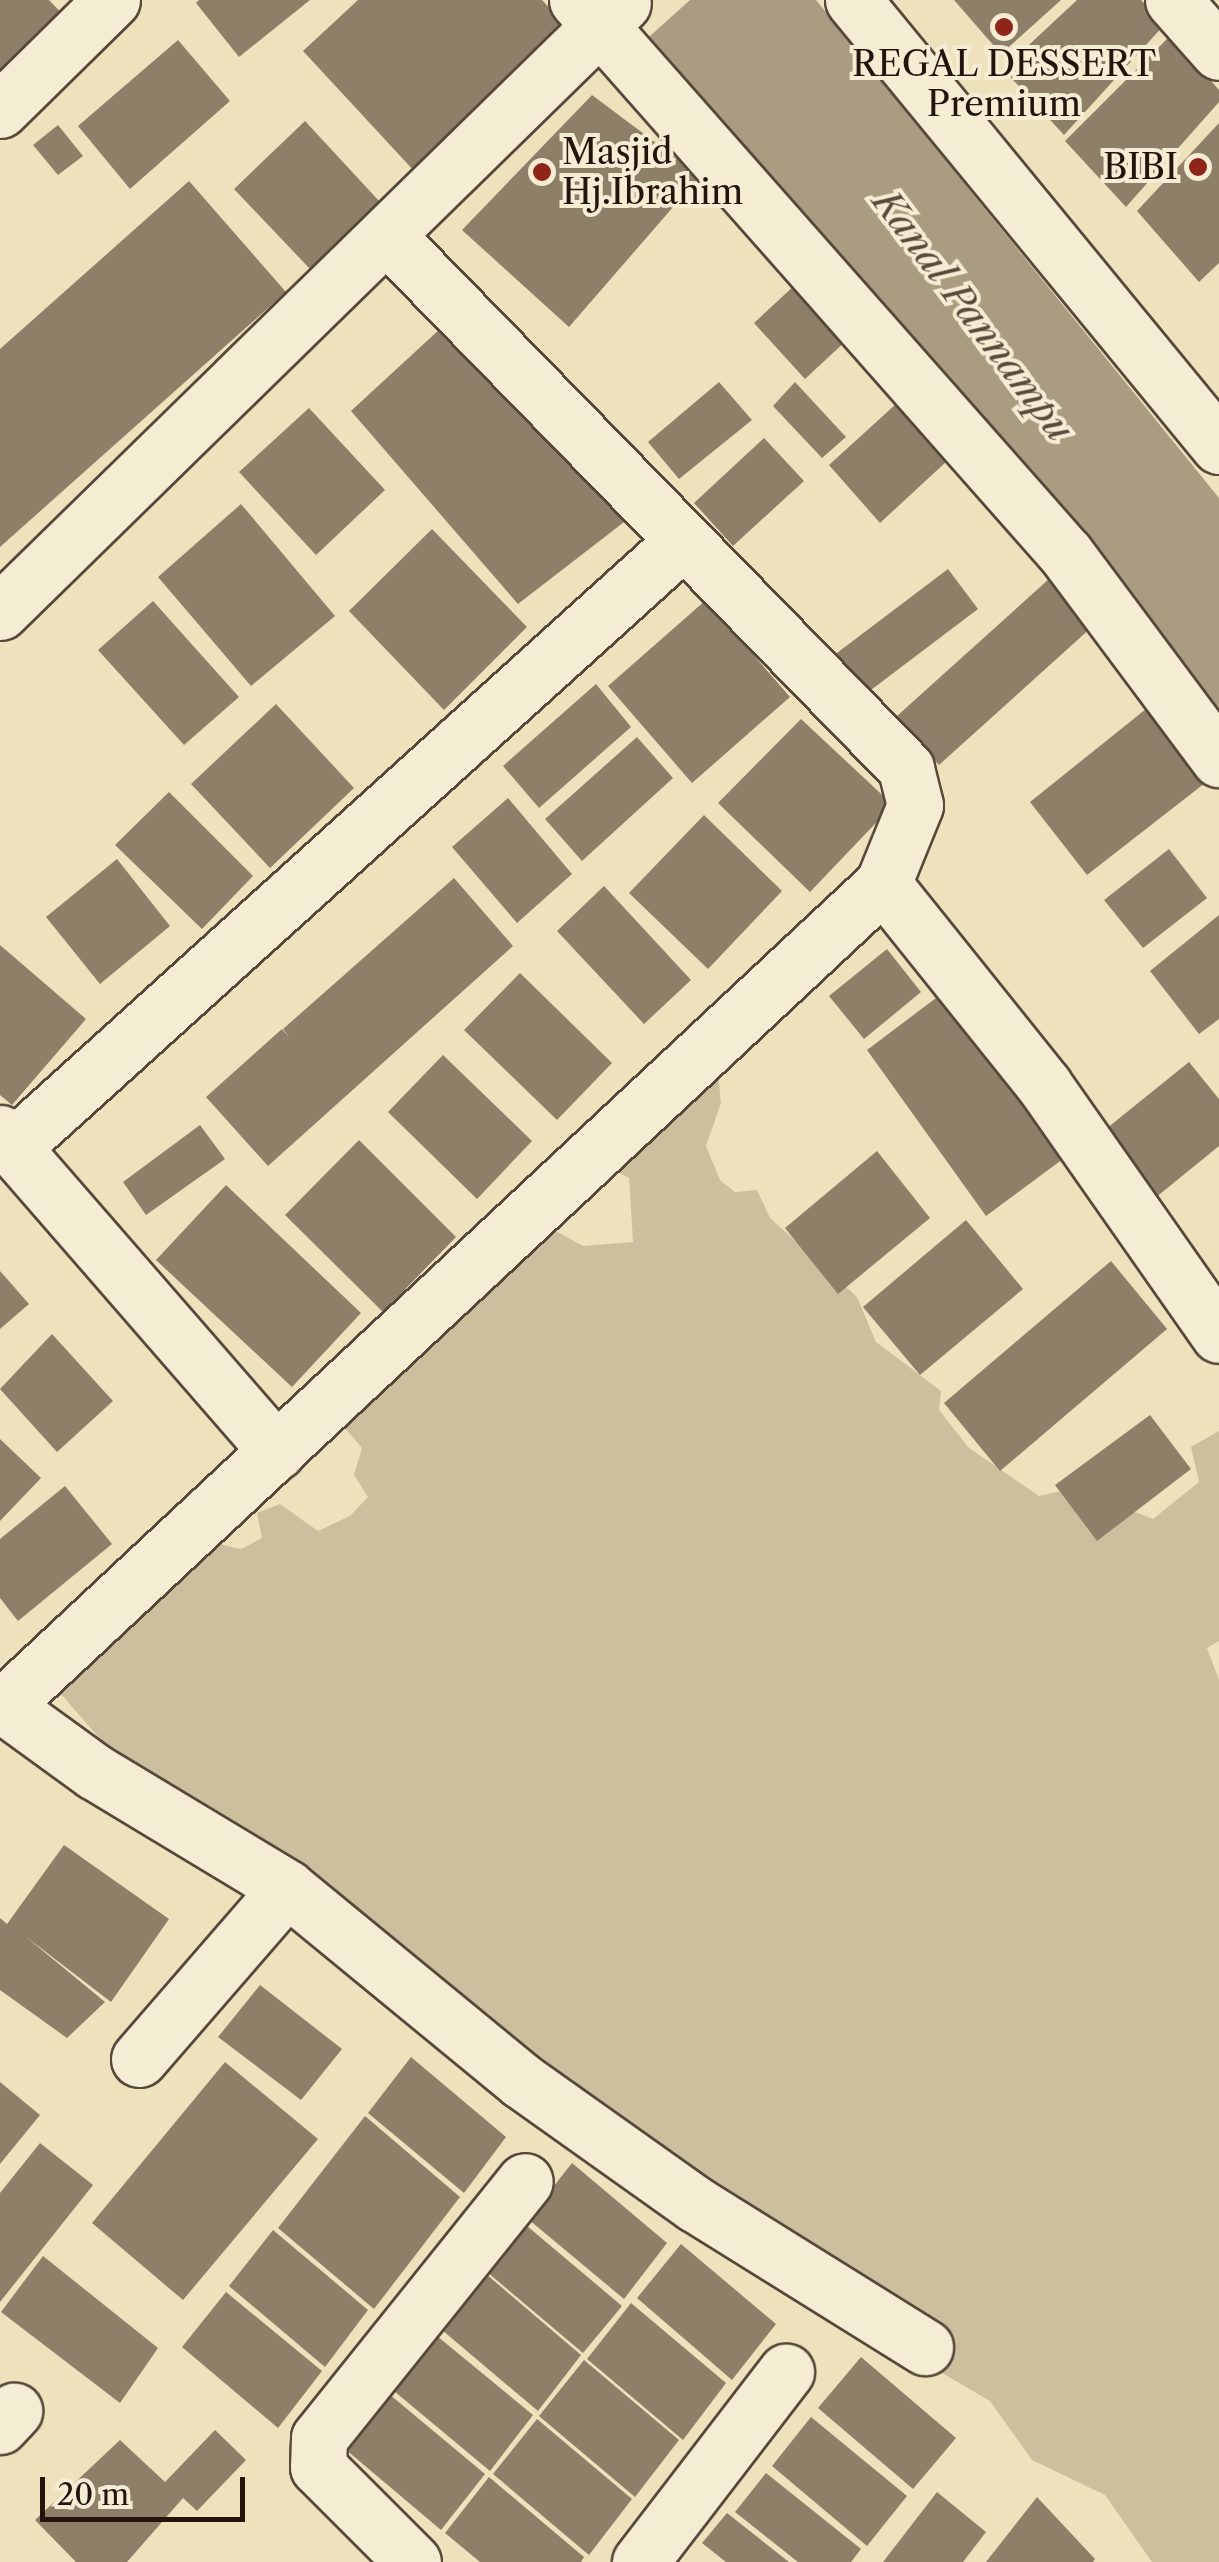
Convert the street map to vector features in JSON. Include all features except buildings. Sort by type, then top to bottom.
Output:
[{"type":"street","points":[[0,110],[112,0]]},
{"type":"street","points":[[854,0],[1219,446]]},
{"type":"street","points":[[1172,0],[1219,52]]},
{"type":"street","points":[[5,596],[386,236],[604,11],[1066,554],[1219,759]]},
{"type":"street","points":[[386,236],[681,543],[906,768],[914,805],[883,884],[277,1452],[1,1704],[287,1888],[603,2140],[925,2347]]},
{"type":"street","points":[[277,1452],[7,1139],[681,543]]},
{"type":"street","points":[[883,884],[1044,1085],[1219,1335]]},
{"type":"street","points":[[140,2059],[287,1888]]},
{"type":"street","points":[[402,2558],[318,2467],[319,2438],[525,2182]]},
{"type":"street","points":[[640,2562],[786,2372]]},
{"type":"shaded area","points":[[718,1073],[721,1103],[706,1146],[720,1180],[735,1192],[757,1190],[770,1218],[857,1297],[876,1342],[941,1391],[939,1410],[969,1448],[1039,1496],[1075,1488],[1153,1519],[1199,1482],[1191,1447],[1219,1431],[1219,1641],[1207,1648],[1219,1680],[1219,2562],[1152,2562],[1105,2495],[1032,2460],[990,2401],[942,2373],[946,2342],[605,2115],[501,2027],[125,1767],[52,1684],[216,1530],[223,1545],[241,1549],[262,1538],[257,1513],[280,1504],[318,1531],[350,1516],[368,1497],[354,1475],[362,1448],[344,1427],[346,1407],[541,1223],[583,1246],[633,1242],[629,1178],[612,1169]]},
{"type":"water","name":"Kanal Pannampu","points":[[690,0],[816,0],[1219,498],[1219,722],[649,37]]},
{"type":"place","name":"REGAL DESSERT Premium","points":[[1004,27]]},
{"type":"place","name":"BIBI","points":[[1198,167]]},
{"type":"place","name":"Masjid Hj.Ibrahim","points":[[542,172]]}]
